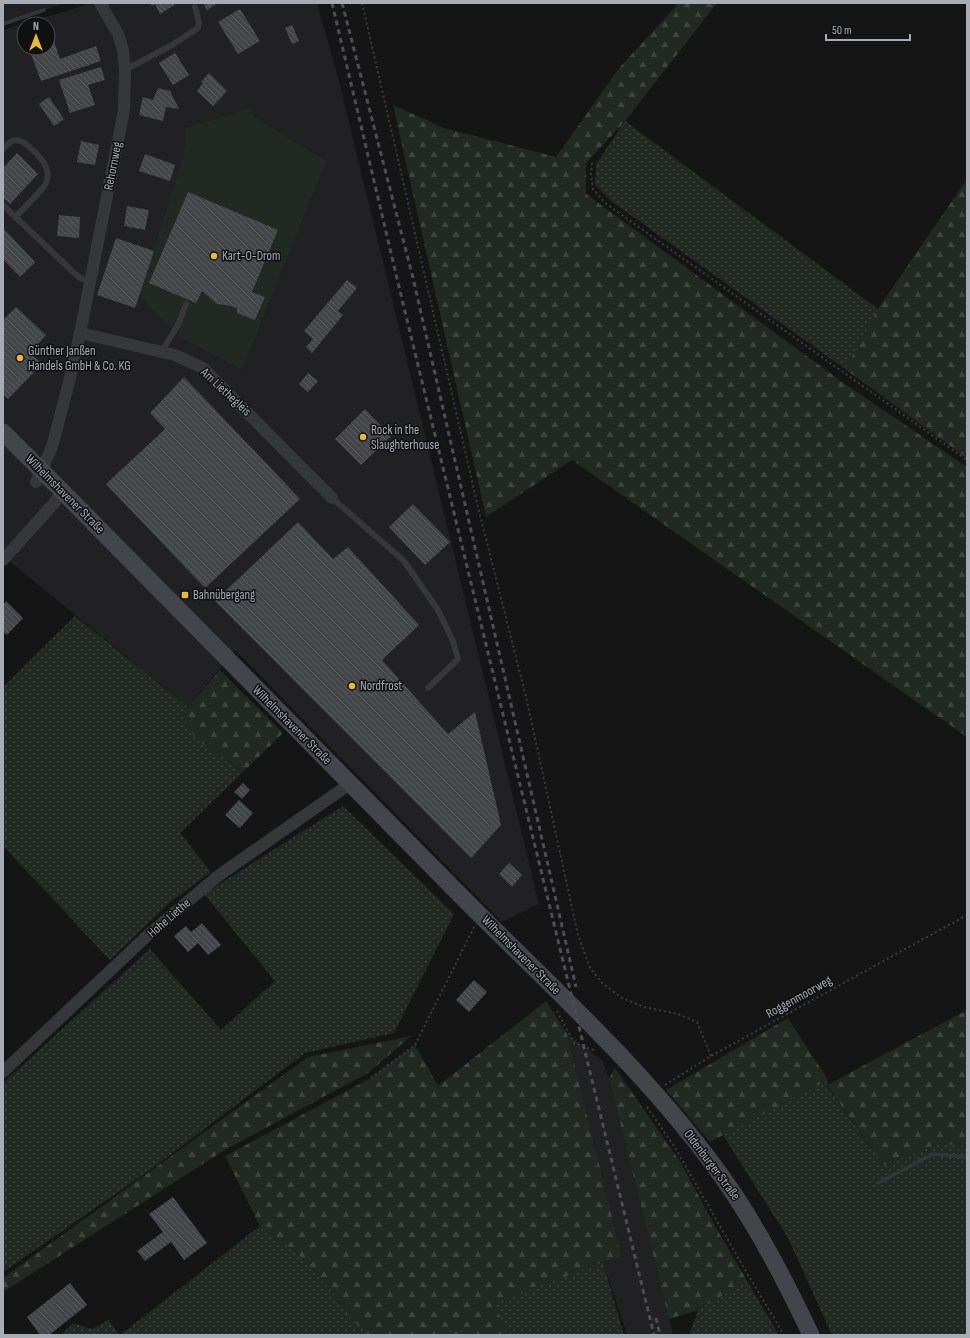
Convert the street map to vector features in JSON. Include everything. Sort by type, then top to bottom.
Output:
[{"type":"street","name":"Rehornweg","points":[[80,333],[124,110],[125,70],[123,50],[118,34],[100,3]]},
{"type":"street","name":"Am Liethegleis","points":[[80,333],[175,355],[203,368],[332,498]]},
{"type":"street","points":[[39,476],[52,447],[80,333]]},
{"type":"street","name":"Wilhelmshavener Straße","points":[[3,432],[39,476],[62,490],[482,917],[583,1016]]},
{"type":"street","points":[[3,560],[55,502],[62,490]]},
{"type":"street","name":"Hohe Liethe","points":[[3,1072],[149,934],[218,876],[351,783]]},
{"type":"street","name":"Oldenburger Straße","points":[[583,1016],[649,1097],[702,1150],[741,1204],[771,1254],[811,1335]]},
{"type":"lane","points":[[125,70],[172,45],[198,28],[199,23],[195,7]]},
{"type":"lane","points":[[3,149],[12,140],[24,141],[42,159],[48,176],[46,184],[15,217]]},
{"type":"lane","points":[[3,205],[71,270],[79,277],[90,282]]},
{"type":"lane","points":[[161,352],[178,325],[186,304]]},
{"type":"lane","points":[[332,498],[404,561],[438,610],[453,641],[458,659],[428,688]]},
{"type":"path","points":[[362,3],[478,507],[526,697],[578,935],[590,968],[603,984],[622,998],[644,1007],[678,1014],[697,1022],[711,1056]]},
{"type":"path","points":[[592,163],[592,189],[605,203],[967,460]]},
{"type":"path","name":"Roggenmoorweg","points":[[649,1097],[711,1056],[967,915]]},
{"type":"path","points":[[371,1078],[415,1045],[475,925],[482,917]]},
{"type":"path","points":[[590,1049],[602,1053]]},
{"type":"path","points":[[649,1097],[674,1146],[784,1335]]},
{"type":"shaded area","points":[[3,3],[65,3],[27,16],[16,16],[16,20],[3,24]]},
{"type":"shaded area","points":[[92,3],[317,3],[339,81],[539,904],[502,922],[235,650],[188,707],[3,556],[3,30],[16,26],[16,56],[56,56],[56,16],[49,16]],"holes":[[[251,108],[254,117],[140,295],[184,154],[185,128]]]},
{"type":"shaded area","points":[[567,1034],[602,1060],[609,1078],[673,1335],[627,1335],[603,1262],[622,1257]]},
{"type":"green space","points":[[679,3],[717,3],[625,121],[586,163],[586,194],[838,379],[967,467],[967,737],[572,460],[486,517],[393,105],[444,128],[556,157],[620,67]]},
{"type":"green space","points":[[251,108],[254,117],[326,161],[242,370],[179,336],[139,295],[184,154],[185,128]]},
{"type":"green space","points":[[625,121],[878,309],[845,369],[611,201],[595,185],[596,164]]},
{"type":"green space","points":[[967,179],[967,458],[845,369],[878,309]]},
{"type":"green space","points":[[75,616],[188,707],[182,714],[195,738],[243,772],[180,833],[211,872],[169,903],[110,960],[3,846],[3,687]]},
{"type":"green space","points":[[220,670],[283,733],[243,772],[195,738],[182,714]]},
{"type":"green space","points":[[343,806],[454,914],[394,1033],[305,1053],[150,1170],[3,1272],[3,1083],[150,949],[221,1030],[275,981],[204,894]]},
{"type":"green space","points":[[546,1001],[567,1034],[622,1257],[603,1262],[494,1304],[509,1335],[370,1335],[350,1318],[334,1294],[296,1252],[260,1226],[225,1156],[371,1078],[415,1045],[438,1086]]},
{"type":"green space","points":[[967,1010],[967,1147],[940,1143],[883,1165],[827,1085]]},
{"type":"green space","points":[[788,1018],[828,1080],[710,1142],[666,1090]]},
{"type":"green space","points":[[411,1036],[368,1073],[223,1151],[3,1292],[3,1278],[308,1057]]},
{"type":"green space","points":[[615,1068],[681,1163],[747,1281],[698,1310],[669,1319],[609,1078]]},
{"type":"green space","points":[[828,1080],[827,1086],[883,1165],[940,1143],[967,1147],[967,1335],[832,1335],[788,1238],[723,1135]]},
{"type":"green space","points":[[260,1226],[296,1252],[334,1294],[350,1318],[370,1335],[120,1335]]},
{"type":"green space","points":[[603,1262],[624,1335],[509,1335],[493,1304]]},
{"type":"green space","points":[[747,1281],[779,1335],[689,1335],[698,1310]]},
{"type":"green space","points":[[109,1320],[119,1335],[61,1335],[73,1323],[92,1329]]},
{"type":"building","points":[[150,3],[176,4],[160,14],[155,4],[152,6]]},
{"type":"building","points":[[203,3],[218,3],[207,10]]},
{"type":"building","points":[[240,9],[260,41],[238,54],[218,22]]},
{"type":"building","points":[[292,25],[299,41],[292,44],[285,28]]},
{"type":"building","points":[[96,46],[101,61],[41,81],[32,56],[56,56],[56,47],[60,59]]},
{"type":"building","points":[[175,53],[189,75],[173,85],[159,63]]},
{"type":"building","points":[[101,67],[105,80],[88,85],[95,105],[70,113],[59,80]]},
{"type":"building","points":[[209,73],[227,91],[213,106],[197,91],[203,83],[201,82]]},
{"type":"building","points":[[158,88],[170,91],[179,109],[166,107],[163,121],[139,115],[143,97],[153,100]]},
{"type":"building","points":[[49,97],[64,119],[54,126],[39,104]]},
{"type":"building","points":[[81,141],[99,145],[95,165],[77,162]]},
{"type":"building","points":[[17,153],[38,174],[10,204],[3,198],[3,168]]},
{"type":"building","points":[[145,154],[175,165],[170,181],[139,171]]},
{"type":"building","name":"Kart-O-Drom","points":[[188,192],[278,230],[252,292],[265,297],[255,320],[237,313],[237,308],[217,304],[202,291],[196,303],[149,283]]},
{"type":"building","points":[[127,206],[149,210],[145,230],[124,226]]},
{"type":"building","points":[[59,215],[80,217],[79,238],[57,236]]},
{"type":"building","points":[[3,228],[35,262],[20,277],[3,259]]},
{"type":"building","points":[[116,238],[154,251],[135,308],[97,295]]},
{"type":"building","points":[[347,280],[357,288],[338,311],[343,315],[312,353],[306,347],[313,339],[304,331]]},
{"type":"building","name":"Günther Janßen Handels GmbH & Co. KG","points":[[16,307],[46,335],[30,353],[42,364],[8,399],[3,394],[3,320]]},
{"type":"building","points":[[308,373],[318,381],[308,392],[299,384]]},
{"type":"building","points":[[184,377],[300,499],[205,588],[106,484],[165,429],[150,413]]},
{"type":"building","name":"Rock in the Slaughterhouse","points":[[365,409],[391,436],[361,465],[335,439]]},
{"type":"building","points":[[413,504],[450,542],[425,565],[389,527]]},
{"type":"building","name":"Nordfrost","points":[[298,522],[333,559],[348,547],[419,625],[382,660],[448,734],[475,712],[501,825],[471,858],[215,601]]},
{"type":"building","points":[[6,601],[23,618],[7,635],[3,632],[3,605]]},
{"type":"building","points":[[243,783],[250,790],[242,799],[234,792]]},
{"type":"building","points":[[239,800],[253,813],[240,828],[225,815]]},
{"type":"building","points":[[509,863],[522,875],[512,887],[499,874]]},
{"type":"building","points":[[202,923],[221,945],[208,955],[198,943],[188,952],[174,936],[186,926],[191,932]]},
{"type":"building","points":[[474,980],[487,992],[469,1012],[456,1000]]},
{"type":"building","points":[[173,1197],[207,1243],[184,1260],[171,1242],[145,1261],[137,1251],[163,1232],[149,1214]]},
{"type":"building","points":[[70,1283],[87,1305],[49,1335],[40,1335],[27,1317]]},
{"type":"waterway","points":[[3,24],[44,10]]},
{"type":"waterway","points":[[878,1183],[933,1154],[967,1157]]},
{"type":"railway","points":[[332,3],[400,291],[654,1335]]},
{"type":"railway","points":[[342,3],[413,278],[576,987]]},
{"type":"railway","points":[[656,1318],[660,1335]]},
{"type":"place","name":"Kart-O-Drom","points":[[214,256]]},
{"type":"place","name":"Günther Janßen Handels GmbH & Co. KG","points":[[20,358]]},
{"type":"place","name":"Rock in the Slaughterhouse","points":[[363,437]]},
{"type":"place","name":"Bahnübergang","points":[[185,595]]},
{"type":"place","name":"Nordfrost","points":[[352,686]]}]
